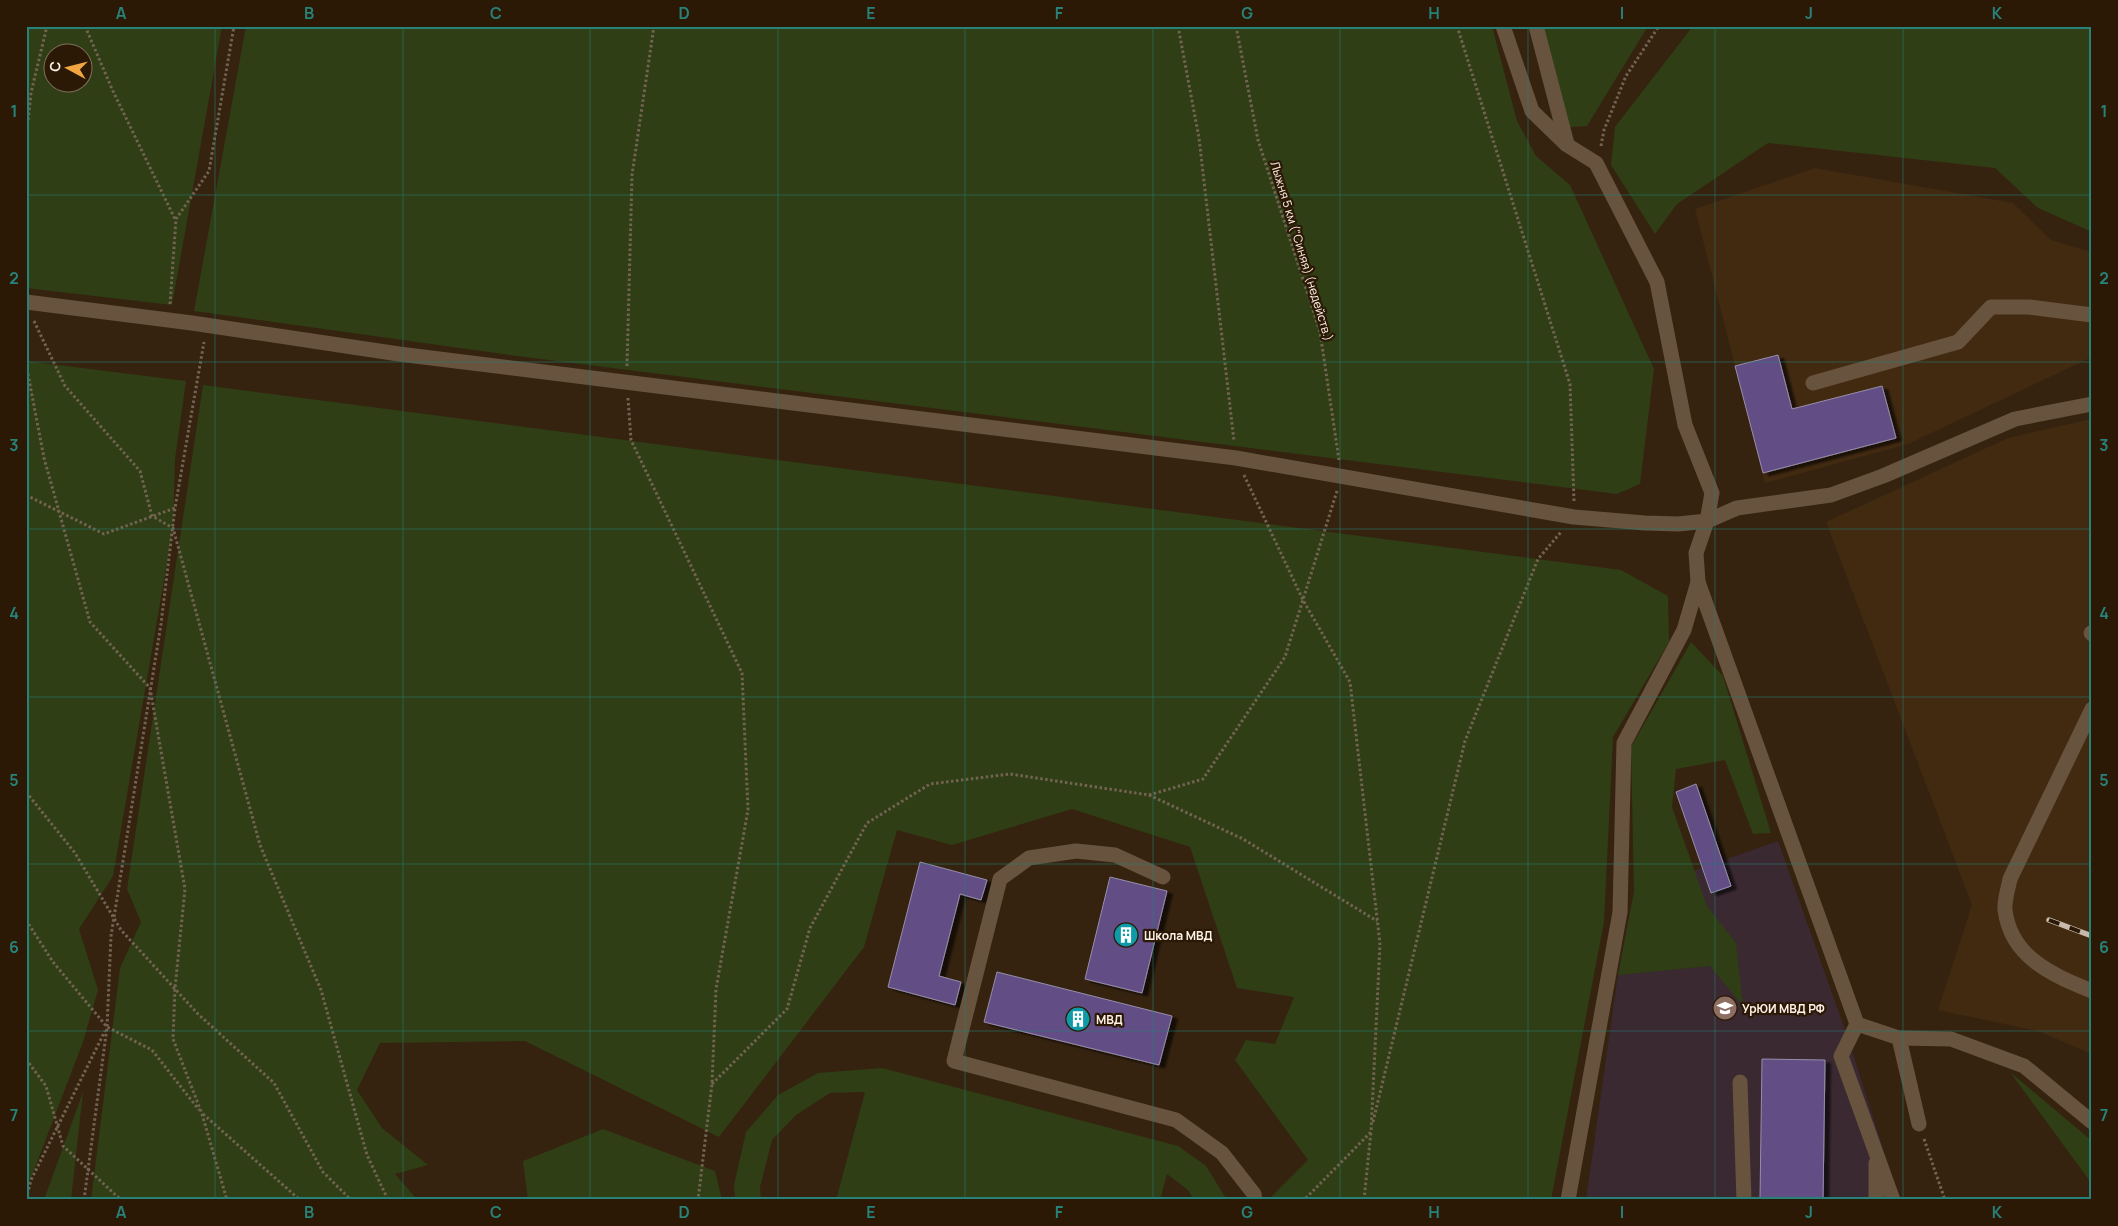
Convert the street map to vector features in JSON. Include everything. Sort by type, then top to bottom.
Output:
[{"type":"street","points":[[1503,26],[1532,111],[1567,146],[1596,163],[1657,282],[1685,425],[1712,493],[1707,521],[1696,553],[1698,582],[1857,1024],[1841,1056],[1894,1200]]},
{"type":"street","points":[[1536,26],[1567,146]]},
{"type":"street","points":[[28,307],[169,320],[399,354],[1236,458],[1574,517],[1678,524],[1707,521],[1737,508],[1831,495],[1883,476],[2015,419],[2092,404]]},
{"type":"street","points":[[1813,383],[1958,342],[1991,307],[2028,307],[2092,315]]},
{"type":"street","points":[[1568,1200],[1620,912],[1624,743],[1684,630],[1698,582]]},
{"type":"street","points":[[2092,709],[2010,879],[2005,909],[2014,939],[2036,965],[2092,991]]},
{"type":"street","points":[[1163,877],[1115,855],[1076,851],[1028,858],[1000,879],[954,1061],[1176,1120],[1222,1153],[1254,1194],[1255,1200]]},
{"type":"street","points":[[1857,1024],[1899,1038],[1951,1039],[2024,1066],[2092,1122]]},
{"type":"street","points":[[1899,1038],[1919,1124]]},
{"type":"street","points":[[1740,1082],[1744,1200]]},
{"type":"street","points":[[1876,1154],[1876,1200]]},
{"type":"path","points":[[26,140],[30,93],[48,26]]},
{"type":"path","points":[[85,26],[112,88],[176,219]]},
{"type":"path","points":[[169,320],[176,219],[208,171],[234,26]]},
{"type":"path","points":[[654,26],[632,175],[627,383],[631,440],[742,673],[748,810],[716,989],[712,1084],[698,1200]]},
{"type":"path","points":[[1178,26],[1199,138],[1236,458],[1303,600],[1350,682],[1380,944],[1371,1132],[1364,1200]]},
{"type":"path","name":"Лыжня 5 км (\"Синяя) (недейств.)","points":[[712,1084],[787,1009],[810,928],[867,823],[930,784],[1010,774],[1149,795],[1203,779],[1286,657],[1341,476],[1320,332],[1258,140],[1236,26]]},
{"type":"path","points":[[1304,1200],[1371,1132],[1465,741],[1538,559],[1574,517],[1570,384],[1457,26]]},
{"type":"path","points":[[1596,163],[1604,130],[1626,76],[1659,26]]},
{"type":"path","points":[[28,307],[65,386],[140,471],[152,516],[173,528],[260,845],[321,990],[367,1155],[388,1200]]},
{"type":"path","points":[[84,1200],[107,1027],[111,936],[161,624],[176,508],[207,325]]},
{"type":"path","points":[[26,364],[44,458],[90,622],[150,688],[185,889],[175,988],[173,1039],[202,1114],[227,1200]]},
{"type":"path","points":[[26,495],[104,534],[176,508]]},
{"type":"path","points":[[26,792],[75,853],[121,930],[198,1014],[274,1083],[323,1172],[351,1200]]},
{"type":"path","points":[[1149,795],[1243,839],[1377,921]]},
{"type":"path","points":[[26,920],[53,962],[107,1027],[152,1050],[202,1114],[300,1200]]},
{"type":"path","points":[[26,1200],[31,1180],[107,1027]]},
{"type":"path","points":[[26,1059],[46,1086],[63,1146],[121,1200]]},
{"type":"path","points":[[1919,1124],[1945,1200]]},
{"type":"shaded area","points":[[1815,168],[2013,203],[2051,240],[2092,252],[2092,357],[1908,444],[1765,483],[1695,209]]},
{"type":"shaded area","points":[[2092,419],[2092,1054],[2038,1031],[1938,1010],[1972,905],[1826,522],[2008,438]]},
{"type":"shaded area","name":"УрЮИ МВД РФ","points":[[1778,841],[1849,1041],[1899,1200],[1586,1200],[1618,975],[1634,892]]},
{"type":"green space","points":[[26,26],[222,26],[172,305],[26,288]]},
{"type":"green space","points":[[246,26],[1492,26],[1517,121],[1536,156],[1570,185],[1654,369],[1640,484],[1617,494],[525,357],[194,311]]},
{"type":"green space","points":[[1541,26],[1648,26],[1587,126],[1570,127]]},
{"type":"green space","points":[[1693,26],[2092,26],[2092,232],[2038,208],[1995,168],[1768,143],[1677,204],[1655,234],[1611,165],[1615,127]]},
{"type":"green space","points":[[26,361],[186,381],[175,459],[173,528],[113,876],[79,929],[98,990],[83,1042],[26,1191]]},
{"type":"green space","points":[[203,385],[1621,570],[1668,596],[1669,642],[1613,737],[1604,922],[1551,1200],[1273,1200],[1272,1196],[1308,1160],[1235,1060],[1246,1040],[1275,1044],[1294,997],[1237,988],[1190,847],[1072,809],[952,845],[897,830],[864,947],[719,1137],[525,1041],[380,1043],[357,1090],[382,1128],[428,1165],[395,1174],[416,1200],[91,1200],[120,968],[141,922],[127,889]]},
{"type":"green space","points":[[1691,642],[1723,676],[1771,833],[1753,834],[1725,760],[1676,769],[1672,807],[1707,906],[1736,943],[1743,1006],[1710,966],[1618,975],[1634,892],[1631,747]]},
{"type":"green space","points":[[882,1068],[1178,1146],[1206,1166],[1227,1200],[1194,1200],[1188,1190],[1167,1174],[1160,1200],[836,1200],[865,1092],[830,1093],[796,1115],[772,1140],[760,1187],[761,1200],[735,1200],[734,1185],[746,1132],[778,1095],[818,1073]]},
{"type":"green space","points":[[2010,1072],[2092,1141],[2092,1184]]},
{"type":"green space","points":[[83,1092],[71,1200],[44,1200]]},
{"type":"green space","points":[[603,1129],[715,1171],[722,1200],[528,1200],[523,1161]]},
{"type":"building","points":[[1778,355],[1792,409],[1882,386],[1896,438],[1763,473],[1735,366]]},
{"type":"building","points":[[1696,784],[1731,886],[1711,893],[1676,792]]},
{"type":"building","points":[[920,862],[987,880],[981,900],[960,894],[939,976],[961,982],[955,1005],[888,987]]},
{"type":"building","name":"Школа МВД","points":[[1110,877],[1167,891],[1142,993],[1085,979]]},
{"type":"building","name":"МВД","points":[[997,972],[1172,1016],[1159,1065],[984,1022]]},
{"type":"building","points":[[1762,1059],[1825,1060],[1823,1200],[1760,1200]]},
{"type":"railway","points":[[2049,920],[2092,936]]},
{"type":"place","name":"Школа МВД","points":[[1126,935]]},
{"type":"place","name":"УрЮИ МВД РФ","points":[[1725,1008]]},
{"type":"place","name":"МВД","points":[[1078,1019]]}]
